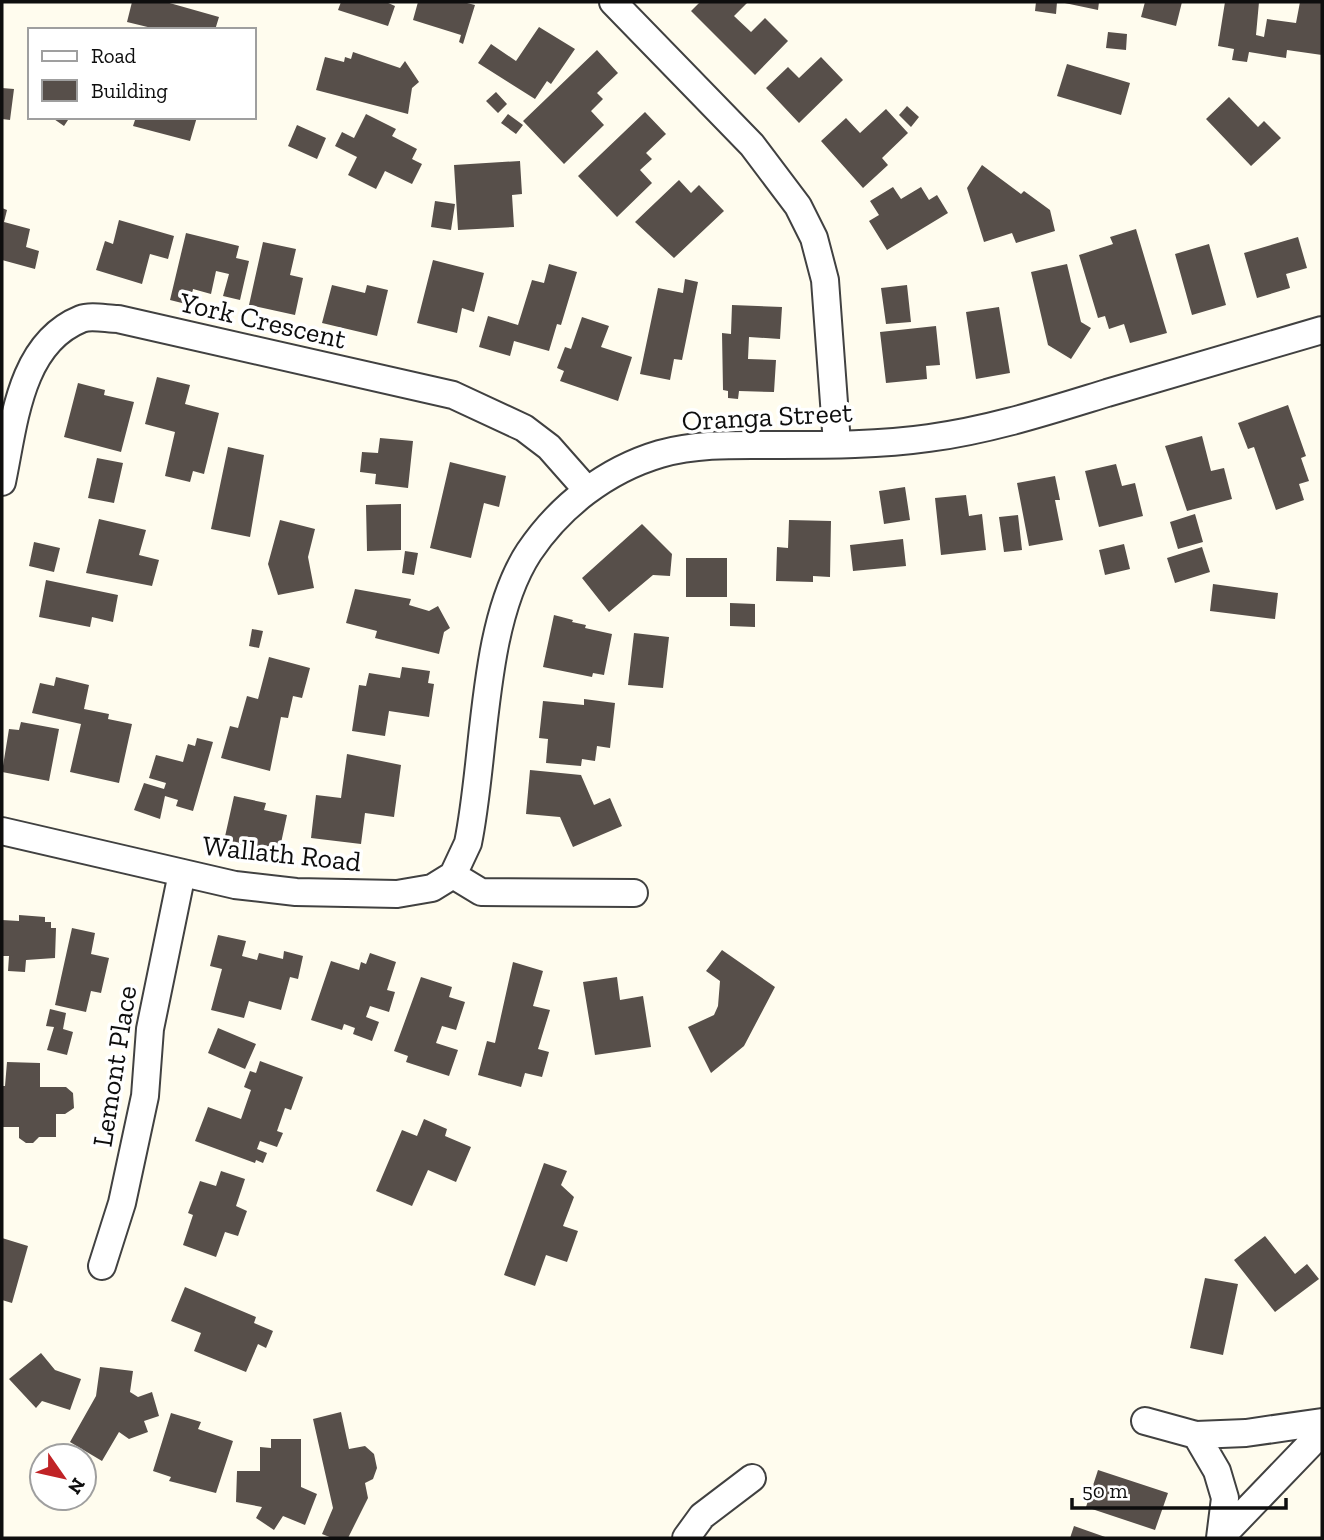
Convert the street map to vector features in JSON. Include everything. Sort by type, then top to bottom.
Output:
[{"type":"street","points":[[613,2],[752,145],[778,176],[814,238],[825,280],[837,444]]},
{"type":"street","name":"York Crescent","points":[[2,482],[23,386],[43,347],[62,329],[83,318],[118,319],[453,395],[524,428],[549,447],[587,490]]},
{"type":"street","name":"Oranga Street","points":[[453,875],[468,843],[498,629],[513,583],[528,554],[555,518],[587,490],[622,469],[659,454],[709,445],[837,444],[926,439],[989,428],[1322,330]]},
{"type":"street","name":"Wallath Road","points":[[2,831],[235,885],[357,895],[432,888],[453,875]]},
{"type":"street","name":"Lemont Place","points":[[102,1266],[122,1203],[145,1096],[149,1029],[182,873]]},
{"type":"street","points":[[453,875],[481,892],[634,893]]},
{"type":"street","points":[[1145,1421],[1196,1435],[1246,1433],[1322,1422]]},
{"type":"street","points":[[1220,1538],[1322,1432]]},
{"type":"street","points":[[1196,1435],[1217,1471],[1225,1498],[1220,1538]]},
{"type":"street","points":[[686,1538],[702,1516],[752,1478]]},
{"type":"building","points":[[132,2],[166,2],[219,17],[216,28],[152,28],[127,22]]},
{"type":"building","points":[[341,2],[386,2],[395,6],[388,26],[338,10]]},
{"type":"building","points":[[418,2],[463,2],[475,5],[463,44],[459,42],[461,35],[413,20]]},
{"type":"building","points":[[700,2],[748,2],[734,16],[751,32],[765,18],[788,41],[755,75],[691,11]]},
{"type":"building","points":[[1036,2],[1057,2],[1056,14],[1035,11]]},
{"type":"building","points":[[1060,2],[1099,2],[1098,10]]},
{"type":"building","points":[[1145,2],[1182,2],[1176,26],[1141,17]]},
{"type":"building","points":[[1225,2],[1259,2],[1256,35],[1264,37],[1267,19],[1296,23],[1300,2],[1322,2],[1322,55],[1287,50],[1286,58],[1249,52],[1247,62],[1232,60],[1234,49],[1218,46]]},
{"type":"building","points":[[539,27],[575,49],[551,84],[547,81],[535,99],[478,63],[491,44],[516,61]]},
{"type":"building","points":[[1108,32],[1127,34],[1126,50],[1106,48]]},
{"type":"building","points":[[597,50],[618,73],[597,93],[603,99],[591,111],[604,125],[564,164],[523,121]]},
{"type":"building","points":[[353,52],[400,68],[405,61],[419,82],[412,88],[408,114],[316,90],[325,57],[344,62],[345,57],[351,59]]},
{"type":"building","points":[[821,57],[843,80],[799,123],[766,88],[788,67],[799,78]]},
{"type":"building","points":[[1067,64],[1130,83],[1121,115],[1057,96]]},
{"type":"building","points":[[2,88],[14,89],[10,120],[2,119]]},
{"type":"building","points":[[496,92],[507,104],[498,113],[486,101]]},
{"type":"building","points":[[1229,97],[1258,127],[1264,121],[1281,138],[1251,166],[1206,119]]},
{"type":"building","points":[[907,106],[919,117],[911,127],[899,115]]},
{"type":"building","points":[[886,109],[908,133],[882,158],[888,165],[863,188],[821,141],[846,118],[860,133]]},
{"type":"building","points":[[645,112],[666,134],[646,153],[652,159],[640,170],[652,183],[617,217],[578,176]]},
{"type":"building","points":[[366,114],[396,129],[392,136],[417,149],[412,159],[422,164],[412,184],[385,171],[376,189],[348,175],[357,157],[335,146],[342,132],[354,138]]},
{"type":"building","points":[[508,114],[523,125],[516,134],[501,123]]},
{"type":"building","points":[[54,119],[69,119],[64,126]]},
{"type":"building","points":[[135,119],[196,119],[190,141],[133,126]]},
{"type":"building","points":[[297,125],[326,138],[317,159],[288,146]]},
{"type":"building","points":[[520,161],[522,194],[512,195],[514,227],[458,230],[454,165]]},
{"type":"building","points":[[982,165],[1021,194],[1024,191],[1050,210],[1055,231],[1016,243],[1012,233],[984,242],[967,188]]},
{"type":"building","points":[[679,180],[691,193],[699,185],[724,211],[674,258],[635,222]]},
{"type":"building","points":[[893,187],[901,199],[921,187],[929,200],[937,195],[948,213],[887,250],[869,221],[879,215],[870,201]]},
{"type":"building","points":[[435,201],[455,204],[451,230],[431,227]]},
{"type":"building","points":[[2,208],[7,210],[4,222],[30,229],[26,247],[39,251],[35,269],[2,260]]},
{"type":"building","points":[[119,220],[174,236],[168,259],[150,254],[142,284],[96,270],[105,241],[113,244]]},
{"type":"building","points":[[1136,229],[1167,333],[1130,343],[1124,324],[1109,329],[1105,316],[1098,318],[1079,255],[1113,244],[1110,237]]},
{"type":"building","points":[[186,233],[239,246],[236,258],[249,261],[240,300],[223,296],[229,274],[216,271],[211,294],[193,289],[190,305],[170,300]]},
{"type":"building","points":[[1298,237],[1307,268],[1286,274],[1290,288],[1257,298],[1244,253]]},
{"type":"building","points":[[263,242],[296,249],[290,275],[303,278],[295,315],[249,305]]},
{"type":"building","points":[[1209,244],[1226,305],[1192,315],[1175,254]]},
{"type":"building","points":[[433,260],[484,273],[474,312],[462,308],[457,333],[417,323]]},
{"type":"building","points":[[549,264],[577,272],[561,325],[557,324],[549,351],[514,341],[510,356],[479,347],[488,316],[518,325],[532,280],[544,283]]},
{"type":"building","points":[[1067,264],[1081,322],[1091,328],[1071,359],[1048,345],[1031,272]]},
{"type":"building","points":[[685,279],[698,282],[682,360],[674,359],[670,380],[640,374],[658,288],[683,293]]},
{"type":"building","points":[[332,285],[365,293],[367,285],[388,290],[377,336],[322,323]]},
{"type":"building","points":[[907,285],[911,322],[886,324],[881,288]]},
{"type":"building","points":[[732,305],[782,307],[780,339],[749,337],[748,359],[776,360],[774,392],[739,391],[738,399],[728,398],[728,391],[723,390],[722,333],[731,334]]},
{"type":"building","points":[[999,307],[1010,373],[976,379],[966,312]]},
{"type":"building","points":[[582,317],[609,326],[601,347],[632,357],[618,401],[560,381],[564,371],[557,368],[565,347],[571,349]]},
{"type":"building","points":[[936,326],[940,365],[926,366],[927,379],[886,383],[880,332]]},
{"type":"building","points":[[157,377],[190,385],[185,404],[219,413],[204,474],[193,471],[190,482],[165,476],[175,432],[145,424]]},
{"type":"building","points":[[78,383],[105,390],[104,395],[134,402],[121,452],[64,437]]},
{"type":"building","points":[[1288,405],[1306,456],[1301,458],[1309,481],[1299,484],[1304,500],[1276,510],[1254,447],[1248,449],[1238,423]]},
{"type":"building","points":[[1202,436],[1211,471],[1224,468],[1232,499],[1187,511],[1165,446]]},
{"type":"building","points":[[380,438],[413,441],[408,488],[375,484],[376,474],[360,472],[362,452],[378,453]]},
{"type":"building","points":[[228,447],[264,455],[250,537],[211,529]]},
{"type":"building","points":[[97,458],[123,463],[114,503],[88,498]]},
{"type":"building","points":[[450,462],[506,476],[499,507],[484,503],[471,558],[430,548]]},
{"type":"building","points":[[1116,464],[1122,486],[1135,483],[1143,516],[1099,527],[1085,471]]},
{"type":"building","points":[[1055,476],[1060,500],[1055,500],[1063,540],[1029,546],[1017,483]]},
{"type":"building","points":[[905,487],[910,520],[884,524],[879,491]]},
{"type":"building","points":[[966,495],[969,516],[982,514],[986,550],[941,555],[935,498]]},
{"type":"building","points":[[401,504],[401,550],[367,551],[366,505]]},
{"type":"building","points":[[1195,514],[1203,542],[1178,549],[1170,522]]},
{"type":"building","points":[[1018,515],[1022,550],[1004,552],[999,517]]},
{"type":"building","points":[[99,519],[146,530],[139,555],[159,560],[152,586],[86,573]]},
{"type":"building","points":[[280,520],[315,529],[308,557],[314,588],[278,595],[268,564]]},
{"type":"building","points":[[789,520],[831,521],[830,577],[813,576],[813,582],[776,581],[777,547],[788,548]]},
{"type":"building","points":[[642,524],[672,554],[670,576],[653,575],[609,612],[582,578]]},
{"type":"building","points":[[903,539],[906,566],[853,571],[850,545]]},
{"type":"building","points":[[34,542],[60,548],[54,572],[29,566]]},
{"type":"building","points":[[1124,544],[1130,569],[1105,575],[1099,550]]},
{"type":"building","points":[[1202,547],[1210,572],[1175,583],[1167,558]]},
{"type":"building","points":[[405,551],[418,553],[414,575],[402,573]]},
{"type":"building","points":[[686,558],[727,558],[727,597],[686,597]]},
{"type":"building","points":[[46,580],[118,595],[113,622],[92,617],[90,627],[39,617]]},
{"type":"building","points":[[1213,584],[1278,593],[1275,619],[1210,611]]},
{"type":"building","points":[[355,589],[411,599],[409,605],[429,611],[438,606],[450,628],[444,632],[439,654],[375,638],[377,631],[346,623]]},
{"type":"building","points":[[730,603],[755,604],[755,627],[730,626]]},
{"type":"building","points":[[554,615],[586,625],[585,628],[612,634],[604,675],[593,673],[592,677],[543,667]]},
{"type":"building","points":[[252,629],[263,631],[259,648],[249,646]]},
{"type":"building","points":[[634,633],[669,637],[663,688],[628,685]]},
{"type":"building","points":[[269,657],[310,668],[302,698],[293,696],[288,718],[281,717],[270,771],[221,758],[230,726],[238,728],[247,696],[258,699]]},
{"type":"building","points":[[402,667],[430,671],[428,683],[434,684],[429,717],[389,711],[385,736],[352,731],[359,685],[366,686],[369,673],[400,678]]},
{"type":"building","points":[[56,677],[89,685],[84,709],[109,714],[108,719],[132,724],[119,783],[70,772],[81,724],[32,713],[40,683],[54,686]]},
{"type":"building","points":[[584,699],[615,703],[610,748],[597,746],[595,761],[582,759],[581,766],[546,763],[548,739],[539,738],[543,701],[584,705]]},
{"type":"building","points":[[21,722],[59,729],[49,781],[2,772],[9,729],[19,730]]},
{"type":"building","points":[[197,738],[213,742],[193,811],[176,806],[178,800],[165,796],[160,819],[134,810],[144,783],[164,789],[166,783],[149,778],[156,755],[183,762],[188,744],[195,746]]},
{"type":"building","points":[[347,754],[401,765],[394,817],[365,813],[361,844],[311,838],[316,795],[341,798]]},
{"type":"building","points":[[530,770],[581,775],[594,805],[610,798],[622,826],[573,847],[560,817],[526,814]]},
{"type":"building","points":[[234,796],[266,803],[264,810],[287,815],[278,857],[242,850],[241,854],[222,850]]},
{"type":"building","points":[[19,915],[45,917],[45,922],[51,922],[51,928],[56,928],[55,958],[26,960],[25,972],[8,971],[9,956],[2,956],[2,920],[19,921]]},
{"type":"building","points":[[72,928],[95,933],[91,954],[109,958],[101,993],[91,991],[86,1012],[55,1005]]},
{"type":"building","points":[[218,935],[246,941],[242,956],[257,960],[259,953],[283,959],[284,951],[303,956],[298,979],[290,977],[281,1010],[249,1001],[244,1018],[211,1010],[222,969],[210,966]]},
{"type":"building","points":[[722,950],[775,987],[744,1046],[711,1073],[688,1027],[714,1015],[718,1006],[720,981],[706,971]]},
{"type":"building","points":[[370,953],[396,962],[387,990],[395,992],[389,1012],[370,1006],[366,1017],[379,1022],[372,1041],[353,1034],[355,1028],[344,1024],[342,1030],[311,1020],[331,961],[359,970],[361,962],[366,964]]},
{"type":"building","points":[[513,962],[543,971],[533,1006],[550,1010],[538,1049],[549,1052],[542,1077],[525,1073],[521,1087],[478,1075],[487,1041],[495,1043]]},
{"type":"building","points":[[421,977],[452,987],[449,997],[465,1002],[456,1030],[442,1026],[436,1043],[458,1050],[449,1076],[406,1062],[408,1056],[394,1051]]},
{"type":"building","points":[[617,977],[620,1000],[643,996],[651,1047],[595,1055],[583,982]]},
{"type":"building","points":[[50,1009],[66,1013],[63,1029],[73,1032],[67,1055],[47,1050],[54,1027],[46,1026]]},
{"type":"building","points":[[218,1028],[256,1044],[245,1069],[208,1053]]},
{"type":"building","points":[[260,1061],[303,1077],[291,1110],[285,1108],[277,1131],[283,1133],[277,1147],[260,1141],[257,1149],[267,1153],[263,1163],[256,1160],[255,1163],[195,1141],[208,1107],[241,1119],[251,1090],[244,1087],[250,1071],[256,1073]]},
{"type":"building","points":[[7,1062],[40,1063],[40,1087],[66,1087],[73,1093],[74,1108],[65,1114],[56,1114],[56,1137],[39,1137],[33,1143],[26,1143],[19,1138],[19,1127],[2,1127],[2,1086],[5,1086]]},
{"type":"building","points":[[424,1119],[447,1129],[445,1136],[471,1147],[456,1182],[428,1170],[412,1206],[376,1191],[402,1130],[417,1136]]},
{"type":"building","points":[[544,1163],[567,1171],[561,1185],[574,1197],[563,1226],[578,1231],[567,1262],[546,1255],[535,1286],[504,1275]]},
{"type":"building","points":[[221,1171],[245,1179],[236,1206],[247,1211],[238,1236],[225,1232],[216,1257],[183,1245],[193,1215],[188,1213],[200,1181],[216,1186]]},
{"type":"building","points":[[1265,1236],[1295,1274],[1307,1264],[1319,1279],[1275,1312],[1234,1260]]},
{"type":"building","points":[[2,1238],[28,1246],[12,1303],[2,1300]]},
{"type":"building","points":[[1205,1278],[1238,1284],[1223,1355],[1190,1348]]},
{"type":"building","points":[[185,1287],[256,1317],[254,1323],[273,1331],[266,1348],[258,1344],[246,1372],[194,1351],[201,1333],[171,1321]]},
{"type":"building","points":[[41,1353],[55,1370],[81,1379],[70,1410],[42,1401],[36,1408],[9,1379]]},
{"type":"building","points":[[100,1367],[133,1371],[130,1392],[138,1397],[152,1392],[159,1416],[144,1421],[148,1432],[129,1439],[119,1432],[102,1461],[98,1459],[98,1442],[70,1442],[96,1396]]},
{"type":"building","points":[[341,1412],[349,1449],[365,1446],[374,1454],[377,1468],[373,1479],[365,1483],[368,1498],[348,1538],[332,1538],[322,1534],[333,1508],[313,1419]]},
{"type":"building","points":[[171,1413],[201,1422],[198,1429],[233,1441],[216,1493],[169,1481],[171,1477],[153,1471]]},
{"type":"building","points":[[271,1439],[301,1439],[301,1487],[317,1494],[305,1525],[283,1516],[274,1530],[256,1518],[262,1507],[236,1502],[237,1471],[260,1471],[260,1447],[271,1448]]},
{"type":"building","points":[[1098,1470],[1168,1493],[1155,1530],[1086,1507]]},
{"type":"building","points":[[1074,1526],[1108,1538],[1070,1538]]}]
